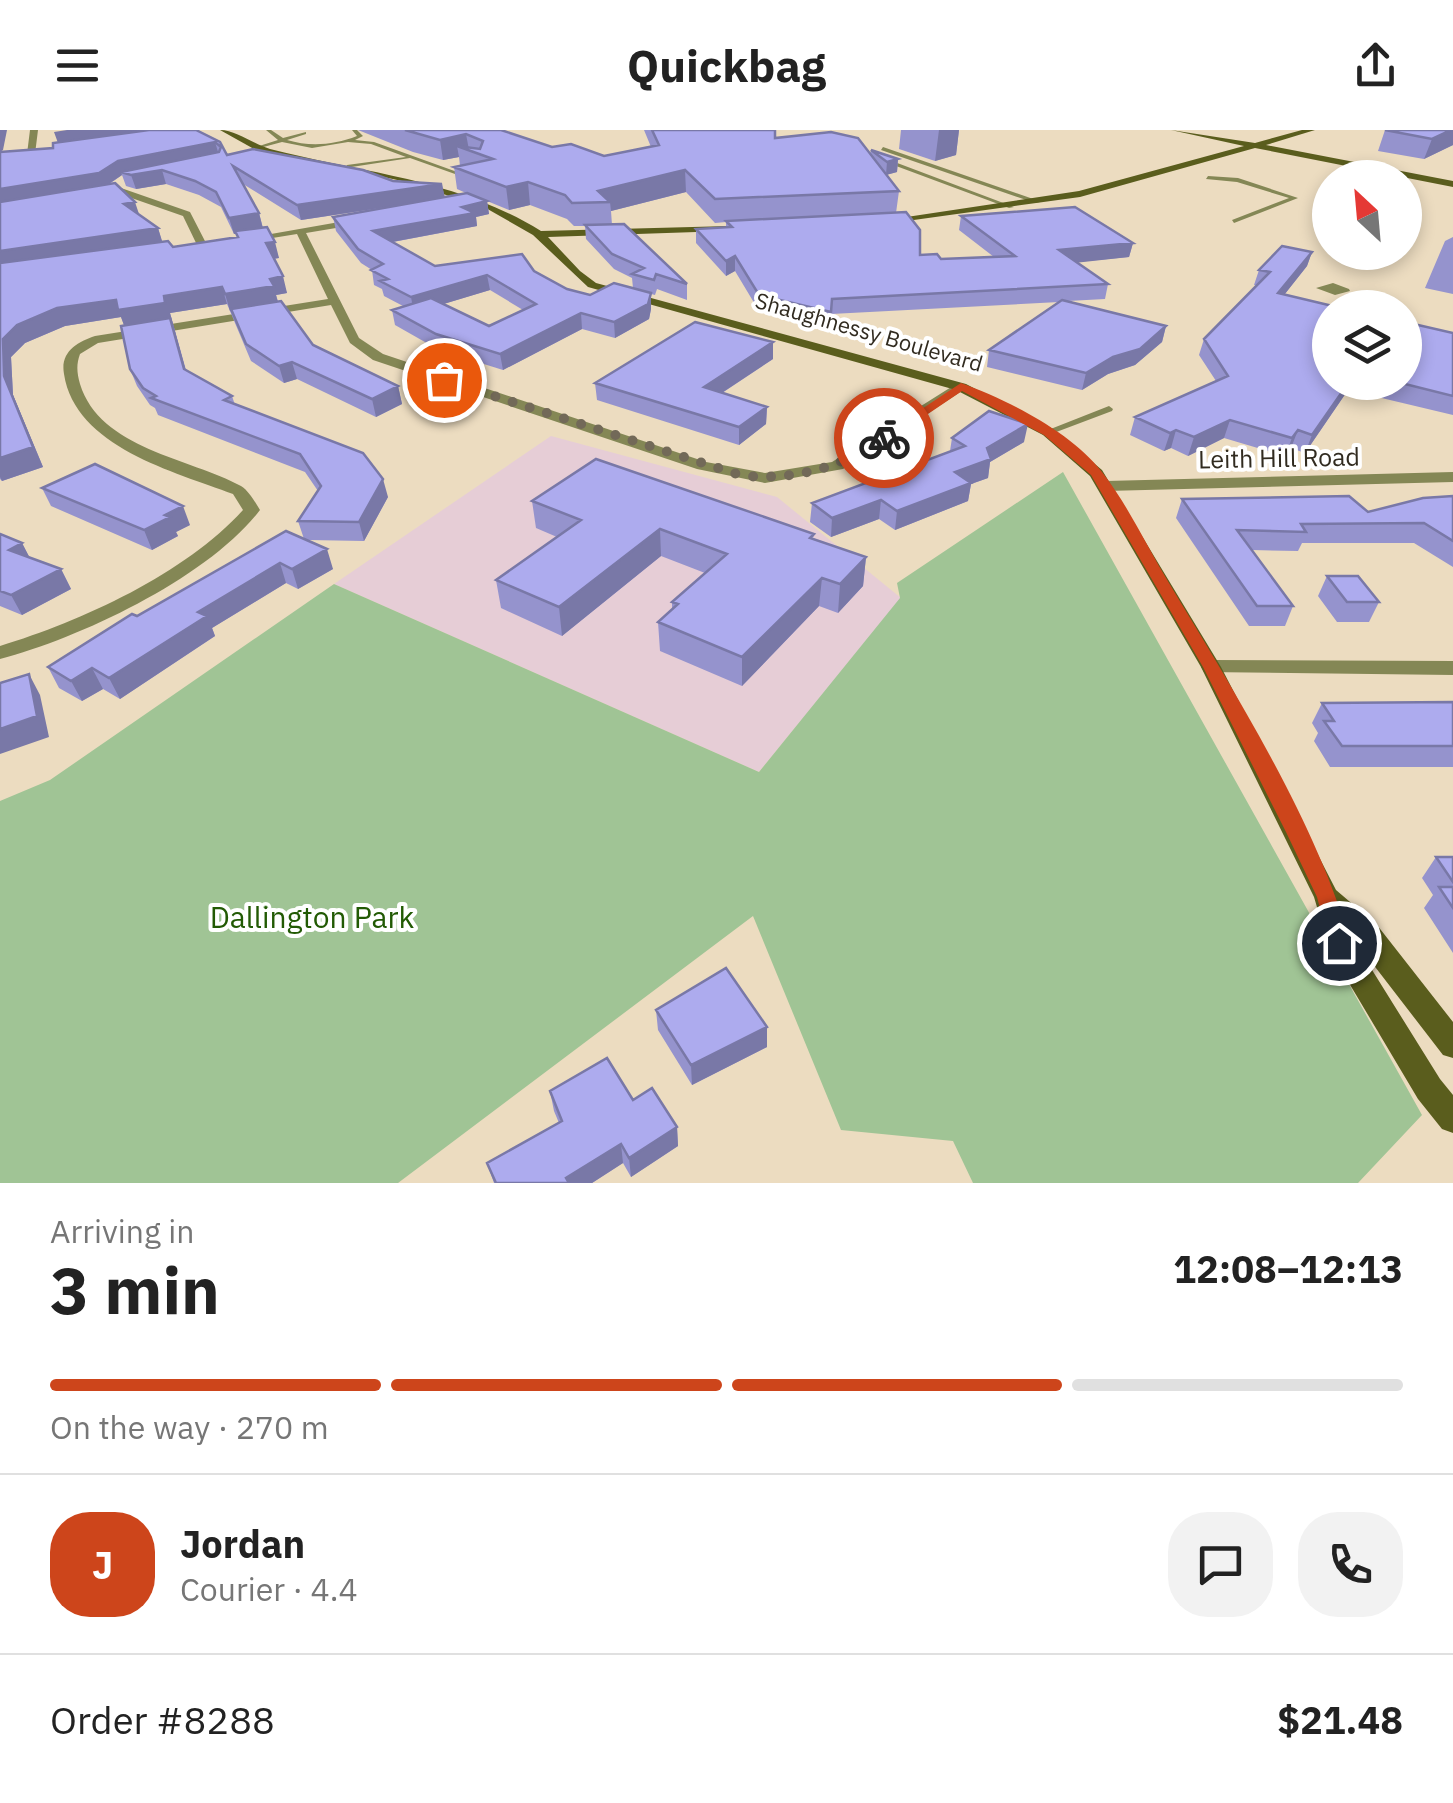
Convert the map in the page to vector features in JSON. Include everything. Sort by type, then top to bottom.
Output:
[{"type":"street","points":[[31,154],[34,130]]},
{"type":"street","name":"Shaughnessy Boulevard","points":[[224,130],[258,148],[347,167],[467,200],[538,234],[574,274],[610,292],[961,386],[1048,432],[1106,486],[1211,667],[1327,897],[1339,943],[1429,1089],[1453,1118]]},
{"type":"street","points":[[1175,130],[1453,184]]},
{"type":"street","points":[[1222,130],[1453,176]]},
{"type":"street","points":[[1277,140],[1291,130]]},
{"type":"street","points":[[878,222],[1037,202],[1311,130]]},
{"type":"street","points":[[16,155],[44,153]]},
{"type":"street","points":[[82,195],[121,191],[187,214],[202,245]]},
{"type":"street","points":[[448,204],[467,200]]},
{"type":"street","points":[[236,240],[373,219]]},
{"type":"street","points":[[538,234],[741,228]]},
{"type":"street","points":[[300,231],[354,340],[378,358],[743,476],[788,477],[836,466],[961,386]]},
{"type":"street","points":[[184,248],[220,242]]},
{"type":"street","points":[[0,653],[46,641],[133,596],[238,530],[252,510],[240,491],[100,428],[71,378],[70,359],[77,347],[95,340],[336,300]]},
{"type":"street","name":"Leith Hill Road","points":[[1106,486],[1453,477]]},
{"type":"street","points":[[1211,667],[1453,668]]},
{"type":"street","name":"Shaughnessy Boulevard","points":[[1327,897],[1368,933],[1453,1044]]},
{"type":"lane","points":[[268,130],[286,141],[312,145],[372,143],[458,173]]},
{"type":"lane","points":[[350,141],[360,136],[354,130]]},
{"type":"lane","points":[[258,148],[304,133]]},
{"type":"lane","points":[[883,150],[1037,202]]},
{"type":"lane","points":[[347,167],[369,155],[410,158]]},
{"type":"lane","points":[[872,156],[1011,206]]},
{"type":"lane","points":[[439,166],[453,162]]},
{"type":"lane","points":[[1208,178],[1238,180],[1295,198],[1234,221]]},
{"type":"lane","points":[[108,192],[126,179]]},
{"type":"lane","points":[[1048,432],[1108,409]]},
{"type":"shaded area","points":[[551,436],[777,497],[901,598],[759,772],[334,584]]},
{"type":"green space","name":"Dallington Park","points":[[1063,472],[1422,1115],[1358,1183],[973,1183],[953,1141],[841,1130],[753,916],[398,1183],[0,1183],[0,801],[50,780],[334,584],[759,772],[900,598],[897,583]]},
{"type":"building","points":[[149,130],[196,130],[220,142],[227,155],[253,149],[363,170],[393,181],[442,184],[297,205],[233,166],[259,213],[229,218],[216,192],[195,181],[162,170],[131,175],[121,172],[219,152],[221,147],[215,142],[118,161],[99,173],[0,189],[0,152],[53,148],[53,143]]},
{"type":"building","points":[[405,130],[501,130],[552,147],[571,144],[604,156],[659,145],[652,130],[775,130],[775,138],[831,132],[858,138],[899,191],[715,199],[685,170],[598,191],[610,202],[572,203],[565,195],[528,182],[506,187],[454,167],[493,159],[457,146],[480,149],[483,141],[466,134],[440,140]]},
{"type":"building","points":[[1385,130],[1451,130],[1432,139]]},
{"type":"building","points":[[871,150],[898,159],[887,162]]},
{"type":"building","points":[[115,183],[135,202],[124,204],[158,228],[0,251],[0,202]]},
{"type":"building","points":[[467,193],[487,201],[462,207],[475,213],[373,231],[435,266],[522,254],[534,271],[567,289],[590,295],[614,283],[651,293],[648,304],[614,322],[581,313],[500,354],[436,334],[392,310],[431,298],[489,326],[536,304],[487,275],[411,297],[380,281],[388,279],[371,270],[383,264],[358,249],[333,217]]},
{"type":"building","points":[[1075,207],[1133,243],[1059,250],[1108,284],[832,299],[831,312],[759,295],[735,256],[726,261],[696,229],[732,227],[726,221],[906,212],[920,230],[920,255],[937,254],[941,259],[1015,256],[961,216]]},
{"type":"building","points":[[624,224],[687,284],[656,274],[654,280],[632,274],[644,268],[612,254],[585,225]]},
{"type":"building","points":[[267,227],[275,242],[266,243],[283,276],[270,279],[274,286],[225,294],[222,287],[164,296],[165,303],[118,310],[116,300],[57,308],[17,325],[3,339],[4,376],[33,447],[0,458],[0,263],[168,241],[173,247],[238,237],[235,231]]},
{"type":"building","points":[[1282,246],[1312,252],[1278,293],[1312,301],[1312,400],[1336,400],[1312,435],[1298,430],[1292,438],[1230,420],[1194,437],[1176,430],[1170,433],[1135,417],[1228,376],[1204,339],[1270,272],[1259,270]]},
{"type":"building","points":[[1062,300],[1166,326],[1140,349],[1113,357],[1086,373],[989,350]]},
{"type":"building","points":[[281,301],[313,345],[398,386],[372,399],[292,362],[279,366],[246,344],[231,309]]},
{"type":"building","points":[[170,318],[184,369],[232,396],[224,400],[363,453],[383,479],[359,522],[298,521],[321,486],[300,454],[151,398],[156,396],[143,388],[130,369],[121,326]]},
{"type":"building","points":[[695,322],[773,342],[704,387],[767,407],[739,427],[595,383]]},
{"type":"building","points":[[1422,326],[1453,333],[1453,396],[1422,388]]},
{"type":"building","points":[[989,411],[1028,424],[987,448],[991,459],[955,472],[971,483],[897,511],[881,500],[832,518],[812,503],[965,446],[952,438]]},
{"type":"building","points":[[596,459],[814,534],[810,538],[866,557],[840,584],[822,578],[742,657],[658,622],[678,604],[672,602],[727,554],[660,529],[559,607],[496,580],[581,520],[532,501]]},
{"type":"building","points":[[95,464],[183,506],[144,530],[42,488]]},
{"type":"building","points":[[1349,496],[1368,512],[1423,498],[1453,496],[1453,541],[1424,523],[1301,524],[1306,532],[1237,530],[1293,606],[1257,606],[1182,499]]},
{"type":"building","points":[[286,531],[327,549],[292,569],[280,563],[198,612],[207,616],[109,678],[92,668],[71,681],[48,667],[132,614],[137,616]]},
{"type":"building","points":[[0,534],[22,543],[9,550],[61,569],[11,595],[0,591]]},
{"type":"building","points":[[1327,576],[1358,576],[1379,602],[1347,602]]},
{"type":"building","points":[[29,674],[37,716],[0,729],[0,683]]},
{"type":"building","points":[[1453,702],[1453,746],[1342,746],[1324,721],[1334,721],[1322,703]]},
{"type":"building","points":[[1436,857],[1453,857],[1453,882]]},
{"type":"building","points":[[1439,887],[1453,887],[1453,908]]},
{"type":"building","points":[[726,968],[767,1027],[691,1065],[656,1010]]},
{"type":"building","points":[[607,1058],[633,1100],[652,1088],[677,1127],[629,1158],[621,1144],[566,1178],[569,1183],[496,1183],[487,1163],[562,1121],[550,1091]]},
{"type":"way so far","points":[[444,380],[702,466],[743,476],[788,477],[815,472],[859,455],[884,438]]},
{"type":"route","points":[[884,438],[961,386],[1048,432],[1096,473],[1211,667],[1327,897],[1339,943]]}]
